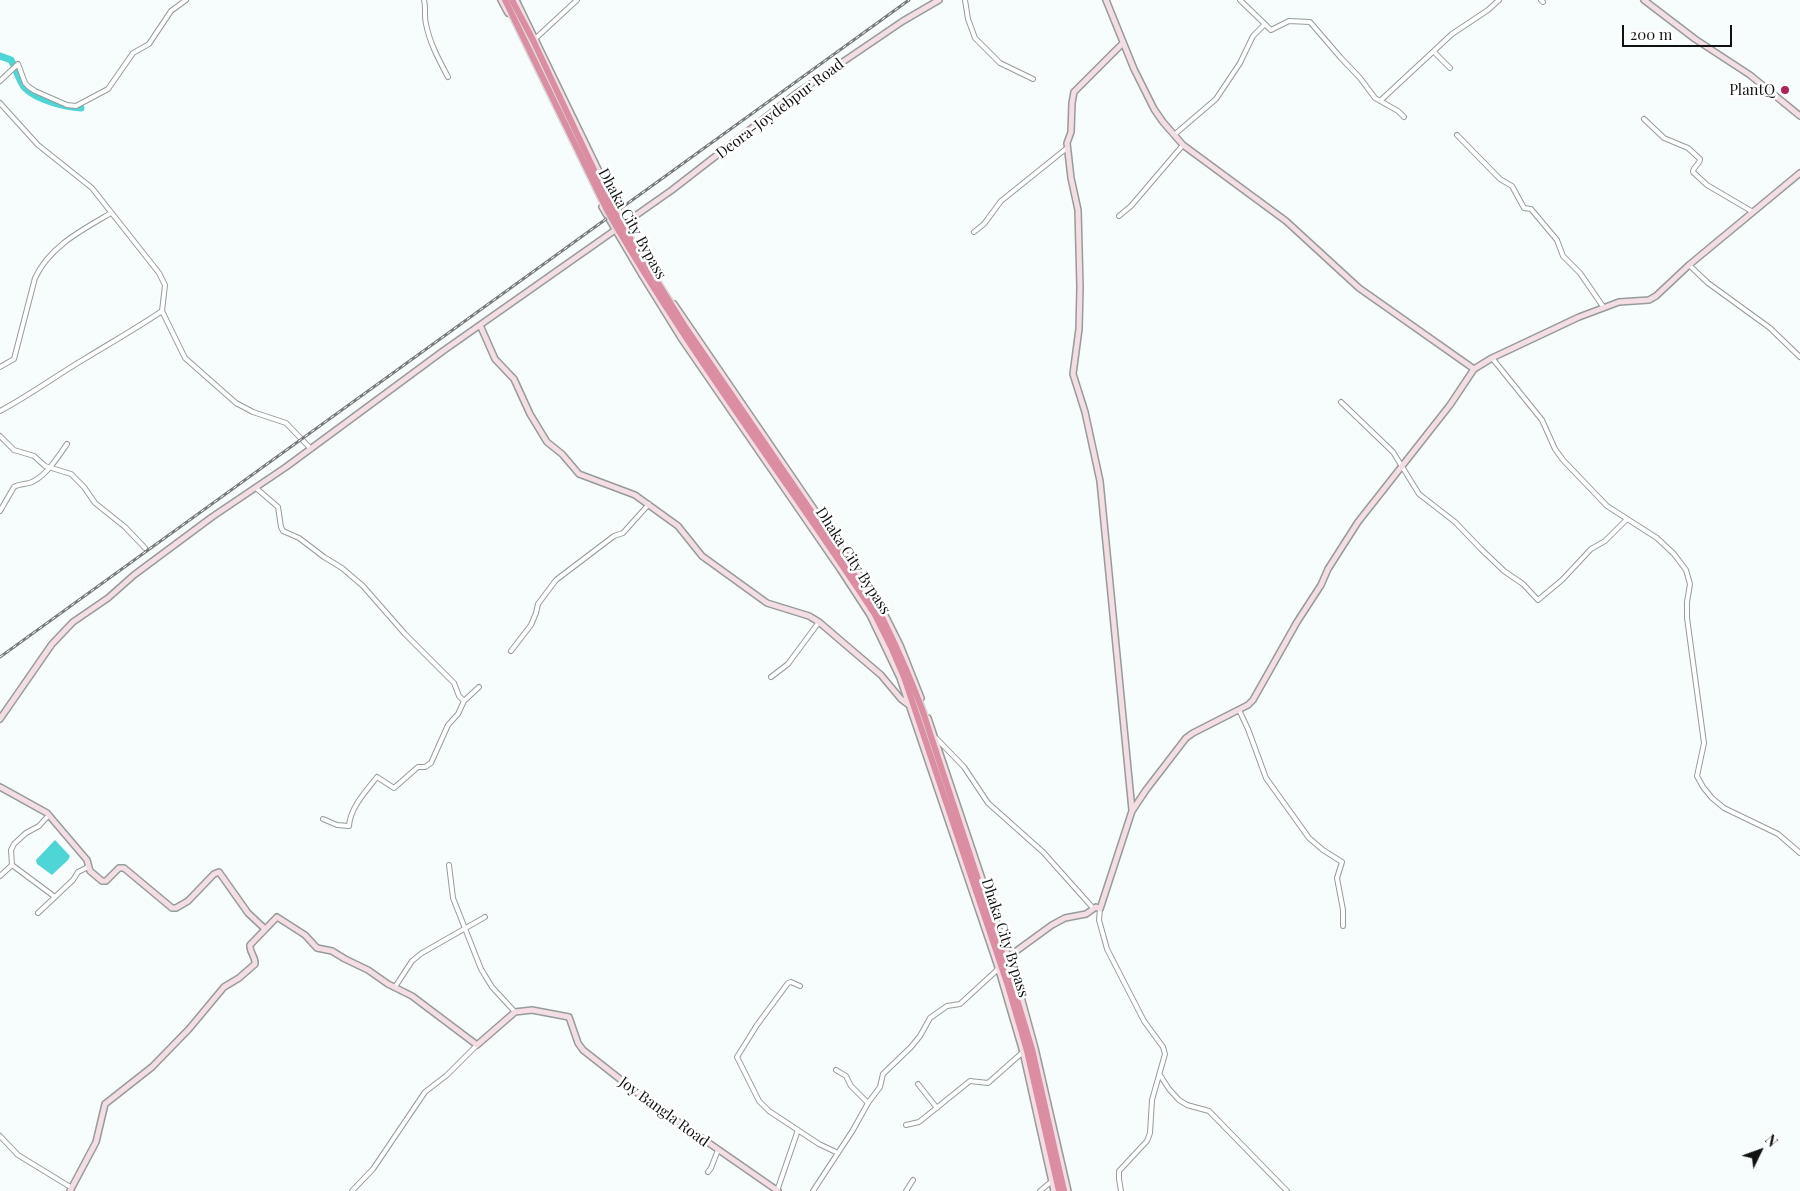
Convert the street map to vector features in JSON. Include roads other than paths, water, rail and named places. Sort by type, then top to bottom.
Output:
[{"type":"highway","name":"Dhaka City Bypass","points":[[503,0],[620,228],[675,320],[874,613],[892,649],[914,704],[1008,986],[1027,1051],[1059,1191]]},
{"type":"highway","name":"Dhaka City Bypass","points":[[512,0],[533,40],[609,207]]},
{"type":"highway","name":"Dhaka City Bypass","points":[[620,228],[878,609],[896,645],[923,712],[1011,979],[1032,1049],[1066,1191]]},
{"type":"street","points":[[0,81],[18,64],[25,84],[29,87],[47,97],[67,105],[76,106],[108,89],[133,53],[149,44],[171,11],[186,0]]},
{"type":"street","points":[[424,0],[426,28],[438,60],[448,77]]},
{"type":"street","points":[[503,0],[620,228],[681,338],[840,569],[870,616],[900,678],[998,967],[1023,1052],[1054,1191]]},
{"type":"street","points":[[516,0],[536,38],[620,228],[667,293],[881,606],[913,676],[1008,957],[1036,1048],[1066,1191]]},
{"type":"street","points":[[536,38],[577,0]]},
{"type":"street","name":"Deora-Joydebpur Road","points":[[0,719],[44,653],[64,631],[108,598],[154,559],[311,449],[480,325],[620,228],[796,93],[903,21],[939,0]]},
{"type":"street","points":[[965,0],[968,19],[975,38],[1000,63],[1033,79]]},
{"type":"street","points":[[1106,0],[1123,43],[1154,109],[1174,136],[1183,145],[1286,221],[1359,288],[1474,369]]},
{"type":"street","points":[[1240,0],[1271,30],[1289,22],[1309,21],[1360,78],[1375,98],[1396,110],[1404,118]]},
{"type":"street","points":[[1380,101],[1452,34],[1488,10],[1499,0]]},
{"type":"street","points":[[1644,0],[1695,39],[1750,75],[1800,116]]},
{"type":"street","points":[[1174,136],[1216,99],[1240,63],[1253,36],[1264,25]]},
{"type":"street","points":[[1123,43],[1074,92],[1071,132],[1067,148],[1078,210],[1079,328],[1073,374],[1085,412],[1100,481],[1132,811]]},
{"type":"street","points":[[1434,52],[1450,68]]},
{"type":"street","points":[[0,103],[38,145],[92,188],[162,278],[164,288],[162,311],[182,354],[194,367],[236,403],[253,412],[286,423],[311,449]]},
{"type":"street","points":[[1644,119],[1664,138],[1688,148],[1700,159],[1693,172],[1707,185],[1753,212]]},
{"type":"street","points":[[1457,136],[1500,179],[1512,186],[1524,208],[1531,209],[1558,240],[1563,256],[1580,273],[1604,308]]},
{"type":"street","points":[[1119,216],[1131,206],[1183,145]]},
{"type":"street","points":[[974,232],[984,224],[1001,201],[1067,148]]},
{"type":"street","points":[[1121,1191],[1118,1178],[1119,1171],[1147,1142],[1150,1133],[1152,1100],[1165,1059],[1164,1051],[1144,1021],[1107,949],[1099,920],[1100,909],[1132,811],[1146,790],[1186,738],[1253,700],[1297,622],[1322,584],[1328,569],[1358,522],[1450,405],[1474,369],[1492,358],[1579,317],[1619,302],[1649,300],[1656,296],[1689,265],[1800,173]]},
{"type":"street","points":[[0,367],[14,359],[38,271],[53,252],[75,233],[112,213]]},
{"type":"street","points":[[1689,265],[1708,283],[1770,328],[1800,357]]},
{"type":"street","points":[[0,411],[30,395],[85,358],[125,336],[162,311]]},
{"type":"street","points":[[480,325],[495,359],[514,379],[530,414],[548,444],[562,454],[582,476],[635,495],[678,526],[702,556],[767,603],[809,616],[819,622],[881,675],[901,699],[909,704]]},
{"type":"street","points":[[1492,358],[1542,420],[1555,449],[1563,460],[1607,506],[1662,543],[1686,570],[1690,584],[1687,602],[1688,618],[1704,743],[1697,776],[1712,798],[1724,808],[1778,834],[1800,853]]},
{"type":"street","points":[[1341,402],[1387,444],[1419,494],[1455,522],[1504,571],[1523,584],[1538,600],[1562,580],[1591,548],[1605,541],[1627,519]]},
{"type":"street","points":[[0,436],[14,450],[34,456],[45,466],[71,474],[84,487],[94,503],[125,527],[145,548]]},
{"type":"street","points":[[0,511],[14,487],[33,482],[50,467],[66,444]]},
{"type":"street","points":[[256,488],[278,507],[283,531],[299,538],[324,558],[342,568],[363,586],[405,634],[454,683],[458,696],[464,701]]},
{"type":"street","points":[[511,651],[531,625],[538,604],[556,580],[614,536],[623,533],[649,504]]},
{"type":"street","points":[[771,677],[788,664],[819,622]]},
{"type":"street","points":[[322,820],[348,826],[349,819],[358,803],[377,777],[394,788],[418,767],[432,763],[448,725],[458,714],[464,701],[479,687]]},
{"type":"street","points":[[1238,710],[1248,729],[1260,768],[1266,778],[1310,838],[1323,850],[1342,862],[1337,878],[1343,910],[1343,926]]},
{"type":"street","points":[[935,737],[964,767],[988,803],[1043,852],[1093,908],[1100,909]]},
{"type":"street","points":[[0,787],[39,807],[49,815],[87,860],[88,867],[98,879],[104,882],[120,868],[126,869],[174,908],[188,901],[214,874],[219,872],[223,875],[248,913],[265,929]]},
{"type":"street","points":[[49,815],[14,844],[11,850],[12,865],[55,897]]},
{"type":"street","points":[[0,876],[12,865]]},
{"type":"street","points":[[352,1191],[373,1169],[425,1092],[447,1075],[477,1044],[515,1012],[492,987],[481,968],[453,898],[449,865]]},
{"type":"street","points":[[38,914],[73,880],[78,872],[88,867]]},
{"type":"street","points":[[1008,957],[1052,925],[1065,918],[1086,914],[1093,908]]},
{"type":"street","points":[[395,987],[412,962],[422,953],[485,917]]},
{"type":"street","points":[[0,1136],[18,1155],[71,1189],[96,1142],[105,1104],[152,1067],[189,1029],[222,989],[255,964],[256,960],[249,947],[278,918],[305,935],[317,948],[332,950],[412,996],[477,1044]]},
{"type":"street","points":[[813,1191],[880,1087],[883,1074],[920,1036],[930,1018],[947,1006],[960,1004],[998,967]]},
{"type":"street","points":[[800,986],[791,982],[788,983],[736,1057],[759,1101],[769,1111],[822,1146],[838,1153]]},
{"type":"street","name":"Joy Bangla Road","points":[[515,1012],[532,1010],[569,1017],[578,1043],[583,1050],[638,1094],[778,1191]]},
{"type":"street","points":[[906,1125],[919,1122],[971,1081],[988,1083],[1023,1052]]},
{"type":"street","points":[[836,1070],[846,1076],[851,1086],[868,1103]]},
{"type":"street","points":[[1160,1075],[1169,1089],[1187,1106],[1209,1111],[1287,1191]]},
{"type":"street","points":[[918,1084],[937,1108]]},
{"type":"street","points":[[778,1191],[798,1130]]},
{"type":"street","points":[[708,1172],[718,1150]]},
{"type":"street","points":[[906,1191],[913,1180]]},
{"type":"street","points":[[1040,1191],[1052,1182]]},
{"type":"water","points":[[55,840],[70,856],[52,875],[37,864],[36,860]]},
{"type":"waterway","points":[[0,56],[11,60],[24,88],[36,96],[63,105]]},
{"type":"waterway","points":[[0,56],[11,60],[23,85],[30,92],[52,102],[81,108]]},
{"type":"railway","points":[[0,657],[909,0]]},
{"type":"place","name":"PlantQ","points":[[1785,90]]}]
